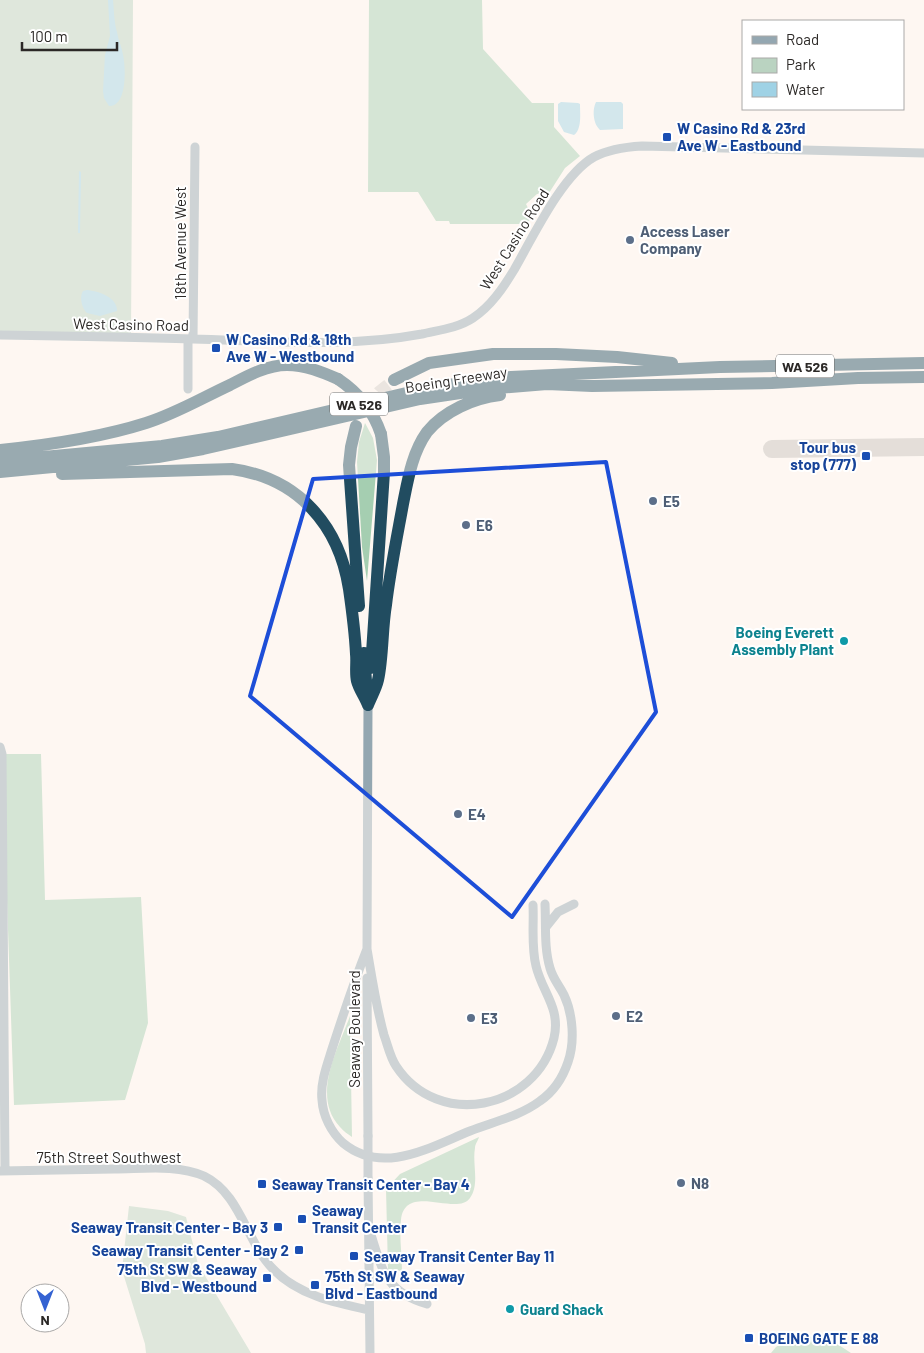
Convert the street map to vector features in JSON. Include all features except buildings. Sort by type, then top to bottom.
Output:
[{"type":"highway","points":[[394,380],[429,363],[493,354],[528,353],[617,357],[720,367]]},
{"type":"highway","name":"Boeing Freeway","points":[[0,461],[128,450],[186,442],[260,427],[404,393],[462,382],[547,375],[720,367],[924,364]]},
{"type":"highway","points":[[0,450],[83,439],[148,423],[252,374],[286,365],[321,371],[338,379],[354,390],[372,413],[381,434],[384,457],[368,705]]},
{"type":"highway","name":"Boeing Freeway","points":[[0,474],[158,457],[203,449],[452,394],[547,384],[592,386],[772,383],[858,378],[924,377]]},
{"type":"highway","points":[[772,383],[924,385]]},
{"type":"highway","points":[[368,705],[378,680],[386,605],[408,477],[419,445],[428,431],[457,408],[488,396],[592,386]]},
{"type":"highway","points":[[356,426],[349,465],[368,705]]},
{"type":"highway","points":[[0,474],[232,469],[250,472],[266,478],[293,492],[321,519],[337,547],[349,588],[356,654],[356,680],[368,705]]},
{"type":"street","name":"West Casino Road","points":[[0,335],[356,342],[416,335],[457,325],[473,318],[487,306],[502,290],[566,183],[581,167],[594,157],[610,151],[642,146],[924,153]]},
{"type":"street","name":"18th Avenue West","points":[[188,389],[191,339],[195,147]]},
{"type":"street","name":"Seaway Boulevard","points":[[368,705],[367,949],[370,1353]]},
{"type":"street","points":[[0,747],[2,754],[2,1171]]},
{"type":"street","points":[[367,949],[347,1002],[323,1078],[322,1100],[327,1122],[344,1144],[366,1156],[390,1160],[412,1154],[532,1107],[546,1096],[559,1080],[568,1061],[572,1042],[570,1016],[564,995],[555,982],[550,969],[546,951],[546,904]]},
{"type":"street","points":[[546,928],[558,912],[574,904]]},
{"type":"street","points":[[367,949],[374,996],[391,1057],[404,1076],[421,1090],[441,1100],[471,1105],[492,1102],[515,1091],[533,1076],[546,1058],[554,1037],[553,1006],[543,987],[536,966],[533,905]]},
{"type":"street","name":"75th Street Southwest","points":[[2,1171],[174,1169],[204,1176],[219,1186],[229,1198],[255,1245],[269,1265],[282,1278],[297,1288],[322,1298],[369,1310]]},
{"type":"street","points":[[368,1228],[378,1259],[389,1282],[412,1300],[427,1304]]},
{"type":"highlighted area","points":[[606,462],[656,712],[512,917],[250,696],[313,479]]},
{"type":"green space","points":[[0,0],[133,0],[131,338],[0,335]]},
{"type":"green space","points":[[369,0],[482,0],[483,49],[532,103],[554,103],[554,127],[580,156],[565,168],[549,193],[537,194],[526,204],[532,216],[527,224],[450,224],[449,221],[436,221],[418,192],[368,192]]},
{"type":"green space","points":[[365,423],[373,438],[377,460],[367,581],[362,547],[357,462],[359,442]]},
{"type":"green space","points":[[2,754],[41,754],[45,900],[141,897],[148,1023],[125,1100],[14,1105]]},
{"type":"green space","points":[[350,1016],[352,1137],[341,1128],[332,1115],[327,1087],[334,1057]]},
{"type":"green space","points":[[479,1137],[475,1145],[474,1154],[475,1187],[470,1198],[463,1203],[454,1204],[421,1201],[412,1203],[405,1209],[400,1226],[402,1271],[388,1270],[386,1189],[400,1174]]},
{"type":"green space","points":[[129,1206],[168,1211],[186,1217],[198,1264],[251,1353],[146,1353],[145,1344],[122,1270]]},
{"type":"green space","points":[[795,1335],[828,1338],[851,1353],[771,1353],[776,1347]]},
{"type":"water","points":[[108,0],[113,0],[115,24],[125,69],[122,94],[115,105],[109,106],[104,98],[103,91],[105,55],[110,36]]},
{"type":"water","points":[[561,102],[580,104],[579,125],[574,135],[564,132],[558,121],[558,104]]},
{"type":"water","points":[[596,102],[621,102],[623,104],[623,129],[600,130],[594,117]]},
{"type":"water","points":[[79,171],[81,172],[81,178],[80,233],[78,233],[78,230]]},
{"type":"water","points":[[87,290],[107,296],[114,302],[117,311],[100,316],[87,313],[82,306],[81,300],[83,291]]},
{"type":"taxiway","points":[[772,449],[924,447]]},
{"type":"tunnel","points":[[367,406],[379,392],[394,380]]},
{"type":"place","name":"W Casino Rd & 23rd Ave W - Eastbound","points":[[667,137]]},
{"type":"place","name":"Access Laser Company","points":[[630,240]]},
{"type":"place","name":"W Casino Rd & 18th Ave W - Westbound","points":[[216,348]]},
{"type":"place","name":"Tour bus stop (777)","points":[[866,456]]},
{"type":"place","name":"E5","points":[[653,501]]},
{"type":"place","name":"E6","points":[[466,525]]},
{"type":"place","name":"Boeing Everett Assembly Plant","points":[[844,641]]},
{"type":"place","name":"E4","points":[[458,814]]},
{"type":"place","name":"E2","points":[[616,1016]]},
{"type":"place","name":"E3","points":[[471,1018]]},
{"type":"place","name":"N8","points":[[681,1183]]},
{"type":"place","name":"Seaway Transit Center - Bay 4","points":[[262,1184]]},
{"type":"place","name":"Seaway Transit Center","points":[[302,1219]]},
{"type":"place","name":"Seaway Transit Center - Bay 3","points":[[278,1227]]},
{"type":"place","name":"Seaway Transit Center - Bay 2","points":[[299,1250]]},
{"type":"place","name":"Seaway Transit Center Bay 11","points":[[354,1256]]},
{"type":"place","name":"75th St SW & Seaway Blvd - Westbound","points":[[267,1278]]},
{"type":"place","name":"75th St SW & Seaway Blvd - Eastbound","points":[[315,1285]]},
{"type":"place","name":"Guard Shack","points":[[510,1309]]},
{"type":"place","name":"BOEING GATE E 88","points":[[749,1338]]}]
